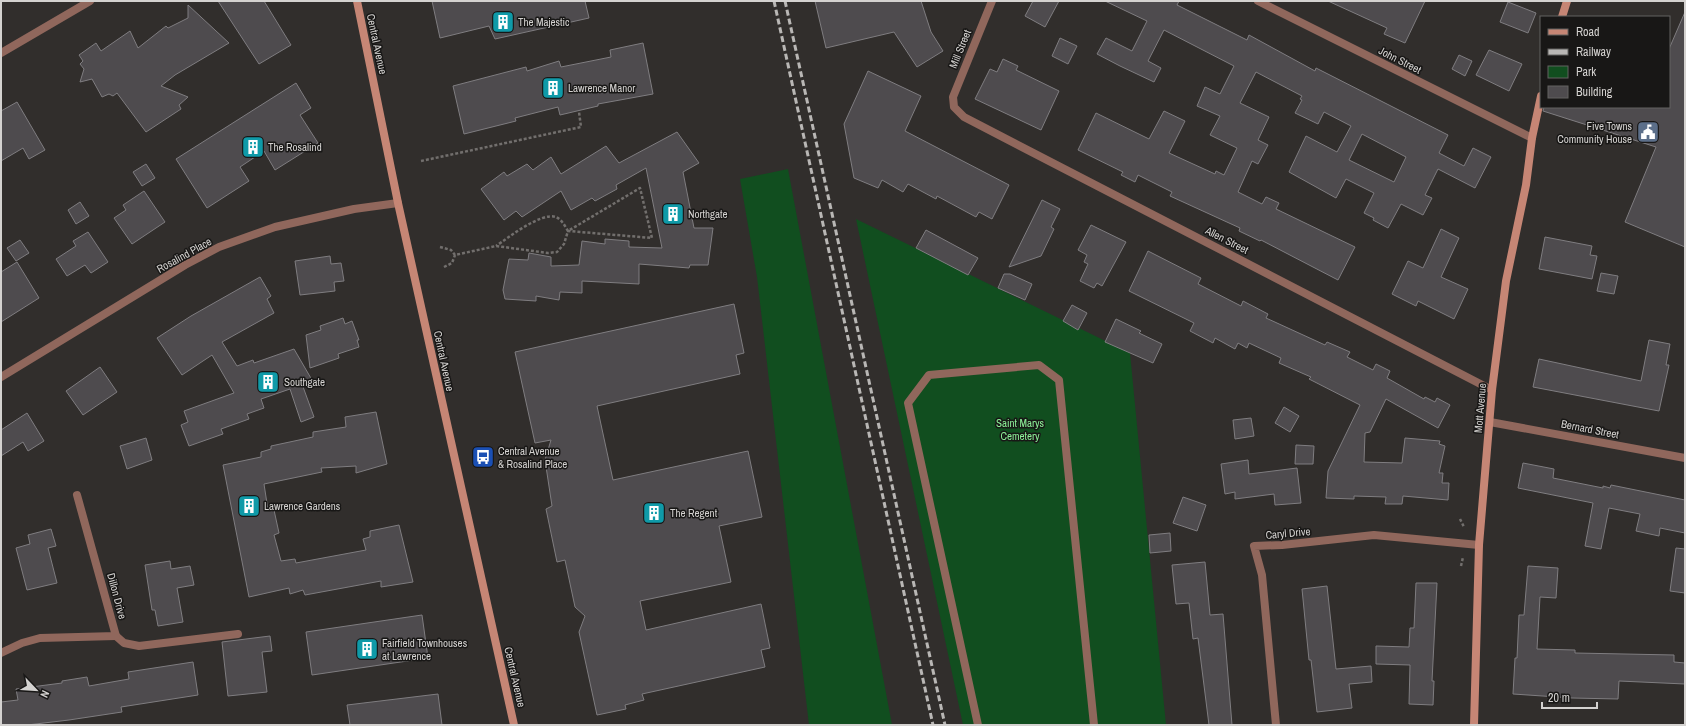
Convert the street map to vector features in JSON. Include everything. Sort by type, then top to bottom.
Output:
[{"type":"street","points":[[1,53],[90,1]]},
{"type":"street","name":"Central Avenue","points":[[356,1],[398,203],[514,725]]},
{"type":"street","name":"Mill Street","points":[[954,107],[953,97],[992,1]]},
{"type":"street","name":"John Street","points":[[1258,1],[1532,138]]},
{"type":"street","points":[[1562,16],[1567,1]]},
{"type":"street","name":"Mott Avenue","points":[[1474,725],[1479,545],[1492,390],[1506,281],[1526,184],[1532,138],[1540,101]]},
{"type":"street","name":"Allen Street","points":[[954,107],[964,117],[1492,390]]},
{"type":"street","name":"Rosalind Place","points":[[1,377],[186,265],[219,247],[275,227],[354,209],[398,203]]},
{"type":"street","points":[[978,725],[908,403],[929,376],[1039,365],[1059,380],[1094,725]]},
{"type":"street","name":"Bernard Street","points":[[1490,422],[1685,458]]},
{"type":"street","name":"Dillon Drive","points":[[1,653],[22,643],[40,638],[116,636],[77,494]]},
{"type":"street","name":"Caryl Drive","points":[[1276,725],[1262,575],[1254,546],[1282,545],[1374,535],[1479,545]]},
{"type":"street","points":[[116,636],[124,644],[139,646],[238,634]]},
{"type":"path","points":[[421,161],[581,127],[579,112]]},
{"type":"path","points":[[496,246],[548,253],[557,252],[564,244],[568,231],[640,188],[652,238],[568,231]]},
{"type":"path","points":[[454,255],[496,246],[545,217],[556,218],[563,222],[568,231]]},
{"type":"path","points":[[440,247],[451,250],[454,255],[452,263],[444,267]]},
{"type":"path","points":[[1460,519],[1464,527]]},
{"type":"path","points":[[1461,566],[1463,557]]},
{"type":"green space","points":[[788,169],[892,725],[809,725],[757,277],[740,179]]},
{"type":"green space","name":"Saint Marys Cemetery","points":[[856,219],[1130,353],[1166,725],[963,725]]},
{"type":"building","points":[[218,1],[264,1],[291,45],[259,64]]},
{"type":"building","name":"The Majestic","points":[[432,1],[585,1],[589,18],[495,39],[489,26],[440,38]]},
{"type":"building","points":[[815,1],[921,1],[931,32],[943,51],[917,67],[894,32],[826,48]]},
{"type":"building","points":[[1033,1],[1059,1],[1045,27],[1025,16]]},
{"type":"building","points":[[1105,1],[1179,1],[1177,5],[1247,40],[1249,35],[1315,71],[1316,68],[1448,135],[1439,153],[1464,166],[1473,148],[1491,157],[1475,188],[1438,169],[1425,195],[1432,198],[1423,215],[1401,204],[1388,228],[1364,213],[1374,193],[1346,179],[1336,198],[1289,172],[1306,136],[1337,152],[1351,126],[1324,112],[1318,124],[1295,113],[1302,100],[1300,99],[1302,96],[1256,72],[1240,103],[1269,117],[1258,140],[1268,145],[1258,164],[1252,161],[1238,192],[1262,204],[1266,197],[1279,203],[1276,209],[1355,247],[1338,280],[1261,240],[1260,241],[1239,231],[1240,228],[1170,196],[1172,192],[1138,175],[1135,182],[1121,175],[1123,172],[1078,150],[1096,113],[1149,139],[1164,111],[1185,121],[1169,153],[1215,174],[1216,171],[1224,175],[1237,148],[1210,135],[1220,116],[1197,106],[1205,87],[1220,94],[1234,66],[1164,30],[1148,61],[1161,68],[1154,82],[1097,54],[1106,38],[1132,51],[1147,21]],"holes":[[[1362,134],[1406,157],[1394,182],[1349,160]]]},
{"type":"building","points":[[1328,1],[1425,1],[1405,43],[1384,34],[1387,28]]},
{"type":"building","points":[[1508,2],[1536,13],[1528,33],[1500,22]]},
{"type":"building","points":[[188,5],[229,43],[175,75],[161,86],[188,97],[179,105],[181,109],[146,132],[117,93],[113,96],[109,94],[102,97],[92,79],[80,82],[84,69],[80,64],[83,61],[79,55],[96,43],[101,51],[130,31],[138,48],[166,26],[168,28],[188,18]]},
{"type":"building","name":"Five Towns Community House","points":[[1685,12],[1685,247],[1625,222],[1656,147],[1543,111],[1544,108],[1670,108],[1670,47]]},
{"type":"building","points":[[1060,38],[1077,46],[1068,64],[1052,56]]},
{"type":"building","name":"Lawrence Manor","points":[[643,43],[653,94],[598,104],[598,106],[560,115],[558,107],[515,118],[516,121],[464,134],[453,86],[526,67],[527,71],[559,61],[561,67],[611,57],[610,50]]},
{"type":"building","points":[[1489,50],[1522,64],[1509,91],[1476,75]]},
{"type":"building","points":[[1459,55],[1472,61],[1465,76],[1452,69]]},
{"type":"building","points":[[1003,59],[1018,66],[1016,70],[1059,91],[1041,130],[975,99],[990,69],[997,72]]},
{"type":"building","points":[[868,71],[921,96],[905,131],[1009,185],[992,219],[979,212],[976,217],[937,196],[936,199],[908,184],[903,192],[882,180],[878,188],[854,178],[844,124]]},
{"type":"building","name":"The Rosalind","points":[[296,83],[311,108],[300,115],[318,143],[275,170],[264,151],[240,167],[249,181],[207,208],[176,159]]},
{"type":"building","points":[[17,102],[45,150],[29,159],[23,148],[1,161],[1,111]]},
{"type":"building","name":"Northgate","points":[[677,132],[699,163],[683,172],[694,228],[713,228],[708,265],[690,265],[689,268],[639,264],[639,284],[582,281],[582,293],[560,292],[559,300],[536,296],[536,301],[505,299],[503,290],[509,259],[528,260],[529,253],[551,257],[551,266],[579,265],[582,241],[605,244],[605,239],[629,241],[629,247],[662,248],[646,168],[616,185],[617,189],[595,201],[592,198],[571,210],[561,191],[522,217],[516,211],[504,220],[481,189],[504,172],[507,176],[527,164],[533,170],[551,157],[561,174],[606,146],[619,163]]},
{"type":"building","points":[[146,164],[155,178],[142,186],[133,172]]},
{"type":"building","points":[[144,191],[165,222],[132,244],[114,218],[126,210],[123,205]]},
{"type":"building","points":[[1042,200],[1060,209],[1051,227],[1054,229],[1041,256],[1009,267]]},
{"type":"building","points":[[80,202],[89,216],[76,224],[68,210]]},
{"type":"building","points":[[1091,225],[1126,242],[1102,286],[1097,283],[1094,288],[1080,281],[1088,264],[1084,262],[1087,255],[1078,250]]},
{"type":"building","points":[[1441,229],[1459,238],[1441,277],[1468,289],[1454,319],[1418,301],[1416,306],[1392,294],[1408,261],[1423,268]]},
{"type":"building","points":[[926,230],[978,258],[968,275],[916,248]]},
{"type":"building","points":[[88,232],[108,262],[91,273],[85,265],[67,276],[56,259],[76,246],[73,241]]},
{"type":"building","points":[[1545,237],[1592,246],[1590,255],[1597,256],[1592,279],[1539,269]]},
{"type":"building","points":[[20,240],[29,253],[16,261],[7,248]]},
{"type":"building","points":[[1148,251],[1201,278],[1198,284],[1241,306],[1243,301],[1268,314],[1266,318],[1325,345],[1327,342],[1350,352],[1347,357],[1373,370],[1376,364],[1390,371],[1387,378],[1424,399],[1425,397],[1435,402],[1437,398],[1450,405],[1438,428],[1386,399],[1370,432],[1365,433],[1364,462],[1402,463],[1405,438],[1440,441],[1439,444],[1445,446],[1439,473],[1443,473],[1442,483],[1449,483],[1448,500],[1403,496],[1402,504],[1385,504],[1386,497],[1354,496],[1354,499],[1326,498],[1328,471],[1360,405],[1309,379],[1311,377],[1279,363],[1281,358],[1249,343],[1247,348],[1238,343],[1235,349],[1215,338],[1213,343],[1190,331],[1194,323],[1129,291]]},
{"type":"building","points":[[330,256],[331,264],[341,263],[344,281],[334,282],[335,291],[300,295],[295,261]]},
{"type":"building","points":[[17,262],[39,298],[1,322],[1,272]]},
{"type":"building","points":[[1601,273],[1618,276],[1614,294],[1597,291]]},
{"type":"building","points":[[1004,274],[1010,274],[1032,284],[1025,300],[998,288]]},
{"type":"building","points":[[260,277],[271,296],[267,299],[274,313],[222,342],[237,366],[253,360],[254,363],[294,349],[312,380],[302,384],[314,417],[301,422],[290,389],[261,399],[264,408],[247,414],[249,419],[221,429],[223,434],[189,446],[181,425],[188,422],[184,411],[234,393],[212,355],[182,375],[157,338],[191,316]]},
{"type":"building","name":"The Regent","points":[[734,304],[744,353],[736,355],[740,374],[597,406],[613,480],[748,451],[762,517],[719,526],[731,582],[640,601],[646,630],[761,604],[770,648],[761,650],[765,667],[642,694],[644,700],[625,705],[626,709],[597,715],[579,632],[585,616],[575,607],[565,560],[557,562],[546,509],[552,506],[545,460],[551,440],[535,443],[515,352]]},
{"type":"building","points":[[1072,305],[1087,313],[1078,330],[1063,321]]},
{"type":"building","points":[[343,318],[345,324],[352,321],[359,340],[357,340],[359,347],[338,354],[339,358],[310,368],[306,335],[321,330],[320,326]]},
{"type":"building","points":[[1116,319],[1141,331],[1139,333],[1162,344],[1153,363],[1105,342]]},
{"type":"building","points":[[1649,340],[1670,344],[1666,365],[1669,365],[1659,411],[1533,387],[1539,359],[1641,381]]},
{"type":"building","points":[[100,367],[117,392],[83,415],[66,391]]},
{"type":"building","points":[[1284,407],[1299,416],[1290,432],[1275,423]]},
{"type":"building","name":"Lawrence Gardens","points":[[376,412],[387,464],[356,473],[356,466],[321,468],[322,472],[264,484],[268,510],[274,510],[279,533],[274,535],[281,561],[295,559],[296,563],[366,550],[363,539],[370,537],[370,531],[399,525],[413,582],[381,587],[381,581],[305,595],[303,590],[290,594],[289,588],[249,597],[223,465],[261,457],[261,452],[271,449],[271,446],[313,437],[313,432],[346,427],[345,417]]},
{"type":"building","points":[[27,413],[44,441],[28,451],[23,442],[1,456],[1,430]]},
{"type":"building","points":[[1251,418],[1254,436],[1235,439],[1233,420]]},
{"type":"building","points":[[146,438],[152,460],[127,469],[120,446]]},
{"type":"building","points":[[1296,445],[1314,446],[1313,464],[1295,464]]},
{"type":"building","points":[[1248,460],[1249,474],[1297,468],[1301,503],[1275,505],[1274,494],[1235,499],[1235,492],[1225,494],[1221,464]]},
{"type":"building","points":[[1523,463],[1554,469],[1553,478],[1603,488],[1603,486],[1610,488],[1611,485],[1685,500],[1685,533],[1660,528],[1659,536],[1636,531],[1640,514],[1609,508],[1601,549],[1585,546],[1593,503],[1518,488]]},
{"type":"building","points":[[1183,497],[1206,505],[1197,531],[1173,523]]},
{"type":"building","points":[[51,529],[56,546],[48,548],[57,583],[27,590],[16,548],[30,544],[28,535]]},
{"type":"building","points":[[1170,533],[1171,551],[1150,553],[1149,535]]},
{"type":"building","points":[[1676,548],[1685,549],[1685,593],[1670,591]]},
{"type":"building","points":[[170,561],[171,569],[190,566],[194,585],[177,588],[183,622],[158,626],[155,610],[152,610],[145,565]]},
{"type":"building","points":[[1205,562],[1210,615],[1223,614],[1232,725],[1209,725],[1198,638],[1193,639],[1189,603],[1176,604],[1172,565]]},
{"type":"building","points":[[1528,566],[1558,568],[1556,598],[1540,597],[1537,649],[1575,650],[1575,653],[1674,655],[1674,662],[1685,663],[1685,684],[1619,681],[1618,699],[1513,694],[1515,658],[1517,658],[1519,615],[1524,615]]},
{"type":"building","points":[[1416,583],[1437,583],[1432,681],[1434,681],[1433,705],[1409,704],[1410,665],[1376,664],[1376,646],[1409,647],[1410,628],[1414,628]]},
{"type":"building","points":[[1327,586],[1336,669],[1371,666],[1372,682],[1349,684],[1352,708],[1317,712],[1311,660],[1309,660],[1302,589]]},
{"type":"building","name":"Fairfield Townhouses at Lawrence","points":[[422,615],[428,658],[312,675],[306,632]]},
{"type":"building","points":[[270,636],[272,651],[262,652],[267,692],[228,696],[222,642]]},
{"type":"building","points":[[193,662],[198,695],[121,707],[122,712],[27,725],[1,725],[1,702],[18,700],[16,689],[62,683],[62,681],[87,677],[89,686],[129,679],[128,672]]},
{"type":"building","points":[[438,694],[442,725],[350,725],[347,705]]},
{"type":"railway","points":[[774,1],[933,725]]},
{"type":"railway","points":[[785,1],[945,725]]},
{"type":"place","name":"The Majestic","points":[[503,22]]},
{"type":"place","name":"Lawrence Manor","points":[[553,88]]},
{"type":"place","name":"Five Towns Community House","points":[[1648,132]]},
{"type":"place","name":"The Rosalind","points":[[253,147]]},
{"type":"place","name":"Northgate","points":[[673,214]]},
{"type":"place","name":"Southgate","points":[[268,382]]},
{"type":"place","name":"Central Avenue & Rosalind Place","points":[[483,457]]},
{"type":"place","name":"Lawrence Gardens","points":[[249,506]]},
{"type":"place","name":"The Regent","points":[[654,513]]},
{"type":"place","name":"Fairfield Townhouses at Lawrence","points":[[367,649]]}]
